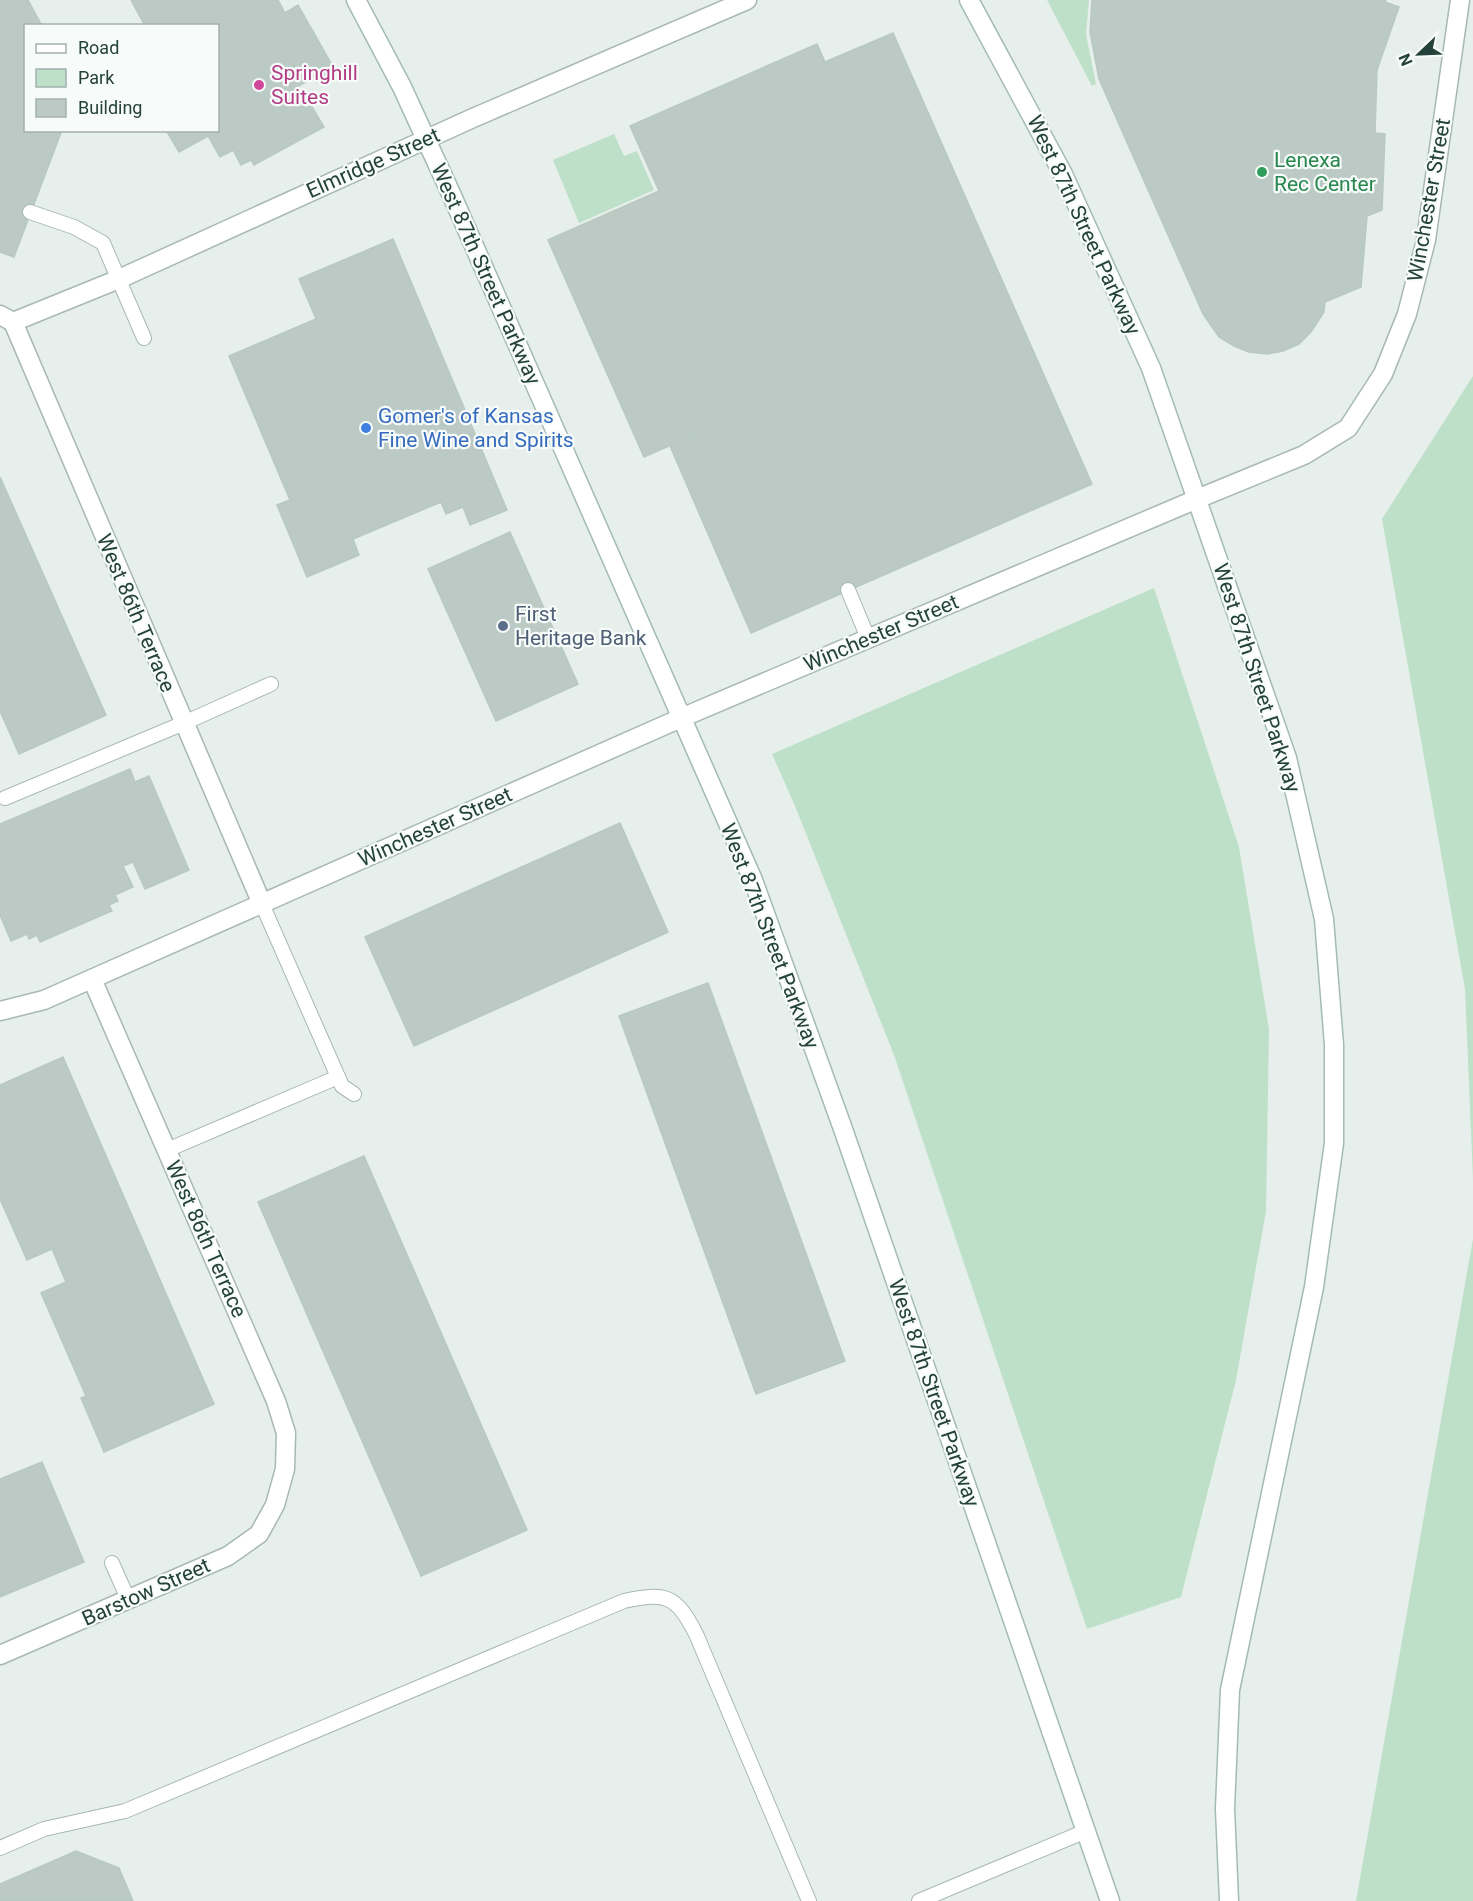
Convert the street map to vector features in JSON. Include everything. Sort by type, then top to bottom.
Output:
[{"type":"street","name":"West 87th Street Parkway","points":[[356,0],[402,87],[426,140],[753,880],[843,1129],[1110,1901]]},
{"type":"street","name":"Elmridge Street","points":[[6,319],[119,279],[426,140],[747,0]]},
{"type":"street","name":"West 87th Street Parkway","points":[[969,0],[1063,174],[1151,368],[1287,758],[1324,920],[1334,1046],[1334,1143],[1314,1287],[1230,1690],[1225,1809],[1229,1901]]},
{"type":"street","name":"Winchester Street","points":[[0,1011],[44,1000],[681,718],[1304,455],[1348,428],[1383,374],[1407,314],[1426,240],[1460,0]]},
{"type":"street","name":"West 86th Terrace","points":[[6,319],[262,904]]},
{"type":"street","name":"West 86th Terrace","points":[[92,979],[272,1390],[286,1433],[285,1469],[275,1505]]},
{"type":"street","name":"Barstow Street","points":[[0,1655],[228,1556],[259,1534],[275,1505]]},
{"type":"lane","points":[[30,212],[74,226],[103,243],[144,338]]},
{"type":"lane","points":[[848,590],[868,638]]},
{"type":"lane","points":[[5,798],[271,684]]},
{"type":"lane","points":[[262,904],[342,1086],[354,1094]]},
{"type":"lane","points":[[167,1150],[338,1077]]},
{"type":"lane","points":[[112,1563],[128,1599]]},
{"type":"lane","points":[[0,1848],[44,1829],[125,1811],[613,1605],[648,1596],[665,1597],[684,1610],[696,1634],[808,1901]]},
{"type":"lane","points":[[919,1901],[1086,1831]]},
{"type":"green space","points":[[1047,0],[1089,0],[1086,34],[1096,84],[1092,86]]},
{"type":"green space","points":[[614,134],[624,156],[637,151],[654,190],[579,223],[553,160]]},
{"type":"green space","points":[[1473,376],[1473,1179],[1465,989],[1382,519]]},
{"type":"green space","points":[[1154,588],[1239,847],[1269,1029],[1266,1211],[1236,1380],[1181,1597],[1087,1629],[894,1055],[772,754]]},
{"type":"green space","points":[[1473,1239],[1473,1901],[1356,1901]]},
{"type":"building","points":[[0,0],[28,0],[41,24],[24,24],[24,132],[61,132],[14,257],[0,252]]},
{"type":"building","name":"Springhill Suites","points":[[131,0],[278,0],[285,13],[298,5],[336,72],[317,82],[314,77],[295,88],[306,108],[311,105],[324,127],[254,165],[251,160],[241,165],[233,150],[220,157],[208,136],[179,152],[167,132],[219,132],[219,24],[144,24]]},
{"type":"building","name":"Lenexa Rec Center","points":[[1092,0],[1386,0],[1385,2],[1399,7],[1377,70],[1375,133],[1385,134],[1382,210],[1367,216],[1361,287],[1325,302],[1324,312],[1311,332],[1299,344],[1268,354],[1249,352],[1219,337],[1203,314],[1099,79],[1090,32]]},
{"type":"building","points":[[893,33],[1009,296],[644,457],[548,240],[659,191],[630,126],[817,44],[825,62]]},
{"type":"building","name":"Gomer's of Kansas Fine Wine and Spirits","points":[[393,239],[507,510],[470,525],[463,507],[446,514],[441,502],[353,539],[359,555],[307,577],[277,505],[290,500],[229,356],[316,319],[299,279]]},
{"type":"building","points":[[1009,296],[1092,484],[751,633],[670,446]]},
{"type":"building","points":[[0,477],[106,715],[19,754],[0,711]]},
{"type":"building","name":"First Heritage Bank","points":[[510,532],[578,684],[496,721],[428,569]]},
{"type":"building","points":[[130,769],[135,782],[149,776],[189,870],[145,889],[133,862],[123,866],[133,887],[115,895],[118,901],[109,905],[112,911],[40,942],[37,935],[29,939],[27,934],[11,941],[0,915],[0,824]]},
{"type":"building","points":[[620,823],[668,932],[414,1046],[365,937]]},
{"type":"building","points":[[708,983],[845,1361],[756,1394],[619,1016]]},
{"type":"building","points":[[63,1057],[214,1404],[104,1452],[81,1398],[86,1396],[41,1293],[66,1282],[52,1249],[27,1260],[0,1199],[0,1085]]},
{"type":"building","points":[[364,1156],[527,1530],[421,1576],[258,1202]]},
{"type":"building","points":[[42,1462],[84,1562],[0,1597],[0,1479]]},
{"type":"building","points":[[76,1851],[119,1868],[133,1901],[0,1901],[0,1884]]},
{"type":"place","name":"Springhill Suites","points":[[259,85]]},
{"type":"place","name":"Lenexa Rec Center","points":[[1262,172]]},
{"type":"place","name":"Gomer's of Kansas Fine Wine and Spirits","points":[[366,428]]},
{"type":"place","name":"First Heritage Bank","points":[[503,626]]}]
